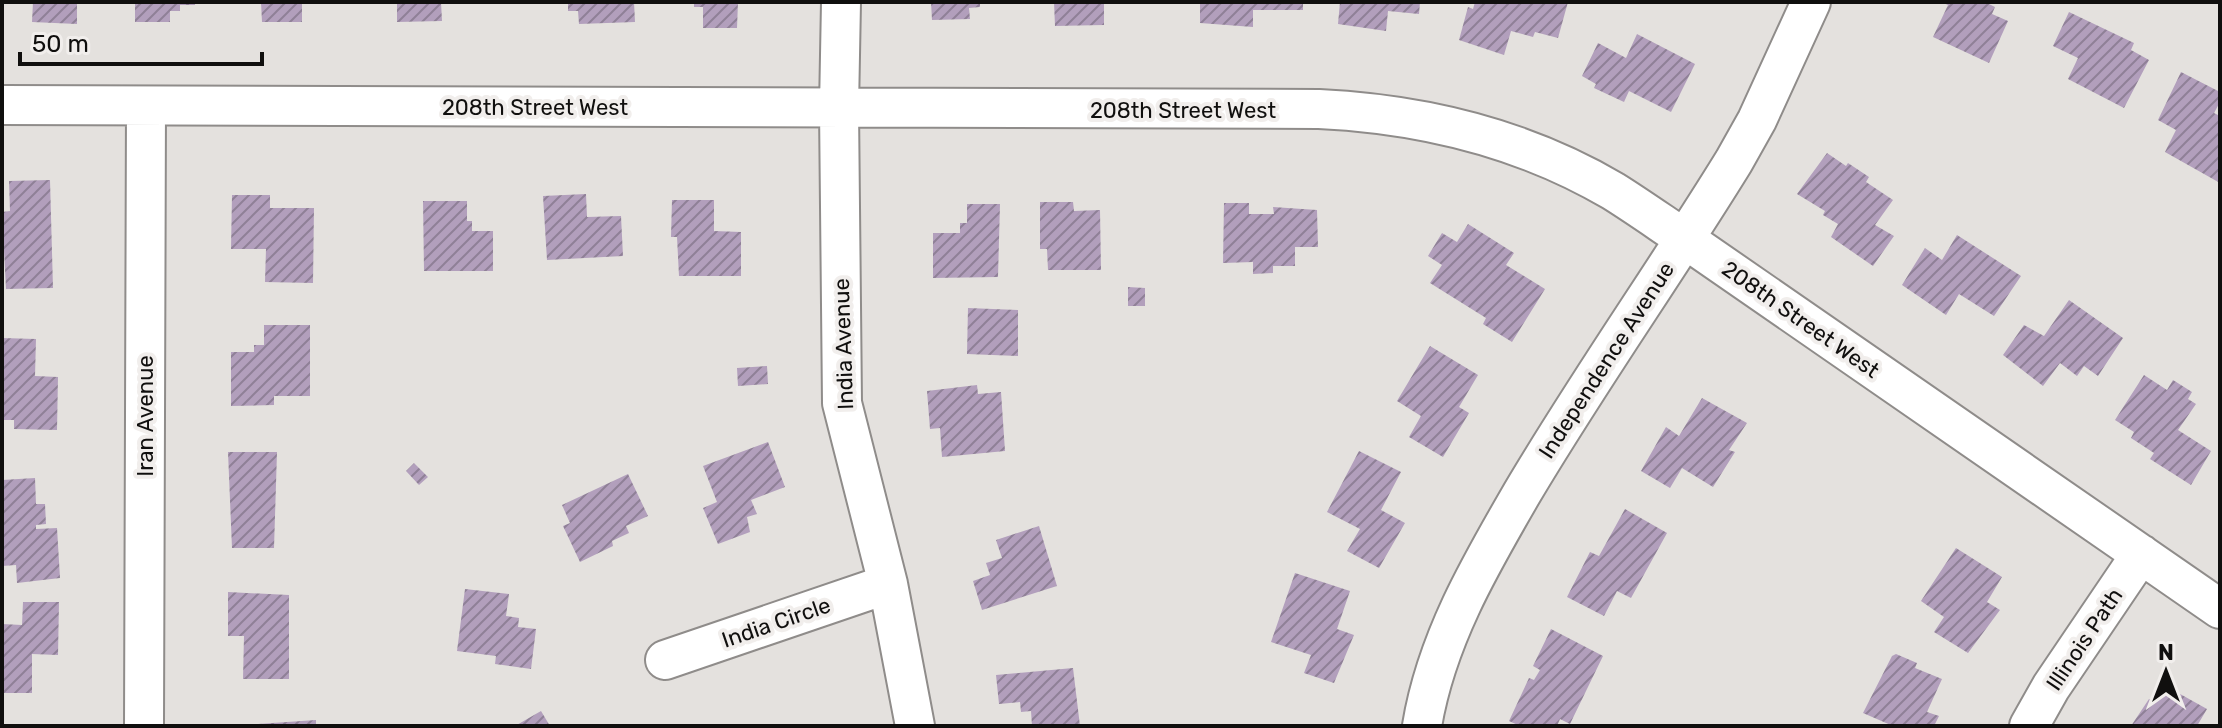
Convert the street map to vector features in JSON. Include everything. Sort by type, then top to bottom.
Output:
[{"type":"street","name":"India Avenue","points":[[841,2],[842,403],[888,584],[915,726]]},
{"type":"street","name":"Independence Avenue","points":[[1422,726],[1446,638],[1468,590],[1559,430],[1734,161],[1757,120],[1811,2]]},
{"type":"street","name":"208th Street West","points":[[2,105],[1319,109],[1377,114],[1449,126],[1533,152],[1611,190],[2220,609]]},
{"type":"street","name":"Iran Avenue","points":[[144,726],[146,106]]},
{"type":"street","name":"Illinois Path","points":[[2029,726],[2051,687],[2141,554]]},
{"type":"street","name":"India Circle","points":[[665,660],[888,584]]},
{"type":"building","points":[[33,2],[77,2],[77,24],[32,22]]},
{"type":"building","points":[[135,2],[195,2],[195,5],[180,5],[180,11],[170,11],[170,22],[135,22]]},
{"type":"building","points":[[261,2],[302,2],[302,22],[262,22]]},
{"type":"building","points":[[397,2],[441,2],[442,21],[397,22]]},
{"type":"building","points":[[568,2],[634,2],[635,22],[579,24],[578,11],[568,11]]},
{"type":"building","points":[[694,2],[738,2],[737,28],[703,28],[703,7],[694,7]]},
{"type":"building","points":[[931,2],[980,2],[980,7],[969,8],[970,19],[932,20]]},
{"type":"building","points":[[1054,2],[1104,2],[1104,25],[1055,26]]},
{"type":"building","points":[[1200,2],[1303,2],[1303,10],[1253,10],[1253,27],[1200,23]]},
{"type":"building","points":[[1340,2],[1420,2],[1419,14],[1388,11],[1386,31],[1338,24]]},
{"type":"building","points":[[1475,2],[1568,2],[1558,38],[1535,32],[1533,37],[1511,31],[1504,55],[1459,40],[1468,7],[1473,9]]},
{"type":"building","points":[[1941,2],[1985,2],[1995,7],[1992,14],[2008,21],[1989,63],[1933,37],[1948,5]]},
{"type":"building","points":[[2069,12],[2134,43],[2131,50],[2149,60],[2124,108],[2068,79],[2078,58],[2053,46]]},
{"type":"building","points":[[1637,34],[1695,64],[1671,112],[1629,91],[1624,102],[1594,88],[1596,84],[1582,76],[1598,43],[1626,58]]},
{"type":"building","points":[[2181,72],[2220,92],[2220,102],[2214,113],[2220,116],[2220,183],[2165,152],[2176,130],[2158,120]]},
{"type":"building","points":[[1827,153],[1869,177],[1866,182],[1893,200],[1875,225],[1894,236],[1873,266],[1831,237],[1838,224],[1823,215],[1825,211],[1797,194]]},
{"type":"building","points":[[50,180],[53,288],[6,289],[2,212],[10,211],[9,181]]},
{"type":"building","points":[[586,194],[587,217],[621,216],[623,256],[547,260],[543,196]]},
{"type":"building","points":[[232,195],[270,195],[270,208],[314,208],[313,283],[265,282],[266,249],[231,249]]},
{"type":"building","points":[[672,200],[714,200],[714,231],[741,232],[741,276],[679,276],[677,237],[671,237]]},
{"type":"building","points":[[423,201],[467,201],[467,221],[472,221],[472,231],[493,231],[493,271],[424,271]]},
{"type":"building","points":[[1040,202],[1073,202],[1074,211],[1100,210],[1101,270],[1048,270],[1047,249],[1040,249]]},
{"type":"building","points":[[1224,203],[1249,203],[1249,214],[1274,214],[1273,207],[1317,210],[1318,247],[1295,247],[1295,266],[1273,266],[1273,273],[1253,274],[1253,262],[1223,263]]},
{"type":"building","points":[[967,204],[1000,204],[998,277],[933,278],[933,233],[960,233],[960,223],[967,223]]},
{"type":"building","points":[[1468,224],[1514,253],[1506,265],[1545,289],[1512,342],[1483,324],[1486,318],[1430,283],[1442,265],[1428,256],[1442,233],[1457,242]]},
{"type":"building","points":[[1957,235],[2021,276],[1994,316],[1959,294],[1946,315],[1902,285],[1925,248],[1942,260]]},
{"type":"building","points":[[1128,287],[1145,288],[1145,306],[1128,306]]},
{"type":"building","points":[[2069,300],[2123,338],[2098,376],[2084,366],[2077,376],[2060,363],[2043,386],[2003,355],[2024,325],[2044,336]]},
{"type":"building","points":[[968,308],[1018,310],[1018,356],[967,354]]},
{"type":"building","points":[[264,325],[310,325],[310,396],[274,396],[274,405],[231,406],[231,352],[254,352],[254,345],[264,345]]},
{"type":"building","points":[[2,338],[36,339],[35,376],[58,377],[57,430],[14,429],[14,420],[2,420]]},
{"type":"building","points":[[1430,346],[1478,375],[1459,407],[1469,413],[1443,457],[1409,437],[1421,416],[1397,401]]},
{"type":"building","points":[[767,366],[768,384],[738,386],[737,368]]},
{"type":"building","points":[[2144,375],[2167,390],[2173,380],[2192,392],[2188,399],[2196,404],[2178,430],[2211,451],[2191,485],[2150,459],[2154,453],[2131,438],[2134,432],[2115,420]]},
{"type":"building","points":[[977,385],[978,394],[1001,392],[1005,451],[942,457],[940,428],[930,429],[927,391]]},
{"type":"building","points":[[1702,398],[1747,423],[1729,450],[1735,452],[1713,487],[1682,468],[1670,488],[1641,471],[1666,427],[1679,436]]},
{"type":"building","points":[[768,442],[785,487],[751,500],[757,514],[747,517],[750,532],[718,544],[703,508],[717,502],[703,466]]},
{"type":"building","points":[[1359,451],[1401,472],[1381,510],[1405,523],[1379,568],[1347,551],[1360,529],[1327,512]]},
{"type":"building","points":[[228,452],[277,452],[274,548],[232,548]]},
{"type":"building","points":[[414,463],[428,477],[419,485],[406,471]]},
{"type":"building","points":[[628,474],[648,516],[626,526],[629,533],[612,541],[613,546],[580,562],[563,526],[570,523],[562,505]]},
{"type":"building","points":[[35,478],[36,504],[45,504],[46,524],[36,525],[36,529],[57,528],[60,578],[17,583],[16,565],[2,566],[2,480]]},
{"type":"building","points":[[1625,509],[1667,533],[1631,598],[1617,591],[1604,616],[1567,597],[1590,552],[1599,556]]},
{"type":"building","points":[[1039,526],[1057,586],[982,610],[973,581],[990,575],[986,563],[1002,558],[996,540]]},
{"type":"building","points":[[1956,548],[2002,577],[1987,602],[2000,610],[1968,653],[1934,632],[1944,617],[1921,601]]},
{"type":"building","points":[[1295,573],[1350,591],[1337,629],[1354,635],[1334,683],[1304,673],[1311,655],[1271,642]]},
{"type":"building","points":[[465,589],[509,594],[506,616],[519,618],[518,627],[536,629],[531,669],[495,664],[496,656],[457,651]]},
{"type":"building","points":[[228,592],[289,595],[289,679],[243,679],[244,636],[228,636]]},
{"type":"building","points":[[23,602],[59,602],[58,655],[32,654],[32,693],[2,693],[2,624],[22,625]]},
{"type":"building","points":[[1551,629],[1603,656],[1570,724],[1560,719],[1557,726],[1520,726],[1509,721],[1529,678],[1534,680],[1540,670],[1533,666]]},
{"type":"building","points":[[1896,654],[1917,663],[1915,668],[1942,679],[1927,712],[1939,716],[1934,726],[1893,726],[1863,713],[1892,656]]},
{"type":"building","points":[[1073,668],[1080,726],[1032,726],[1031,711],[1021,712],[1020,702],[999,704],[996,675]]},
{"type":"building","points":[[2164,685],[2207,709],[2197,726],[2131,726],[2149,699],[2154,701]]},
{"type":"building","points":[[541,711],[550,726],[515,726]]},
{"type":"building","points":[[316,720],[316,726],[258,726],[258,724]]}]
